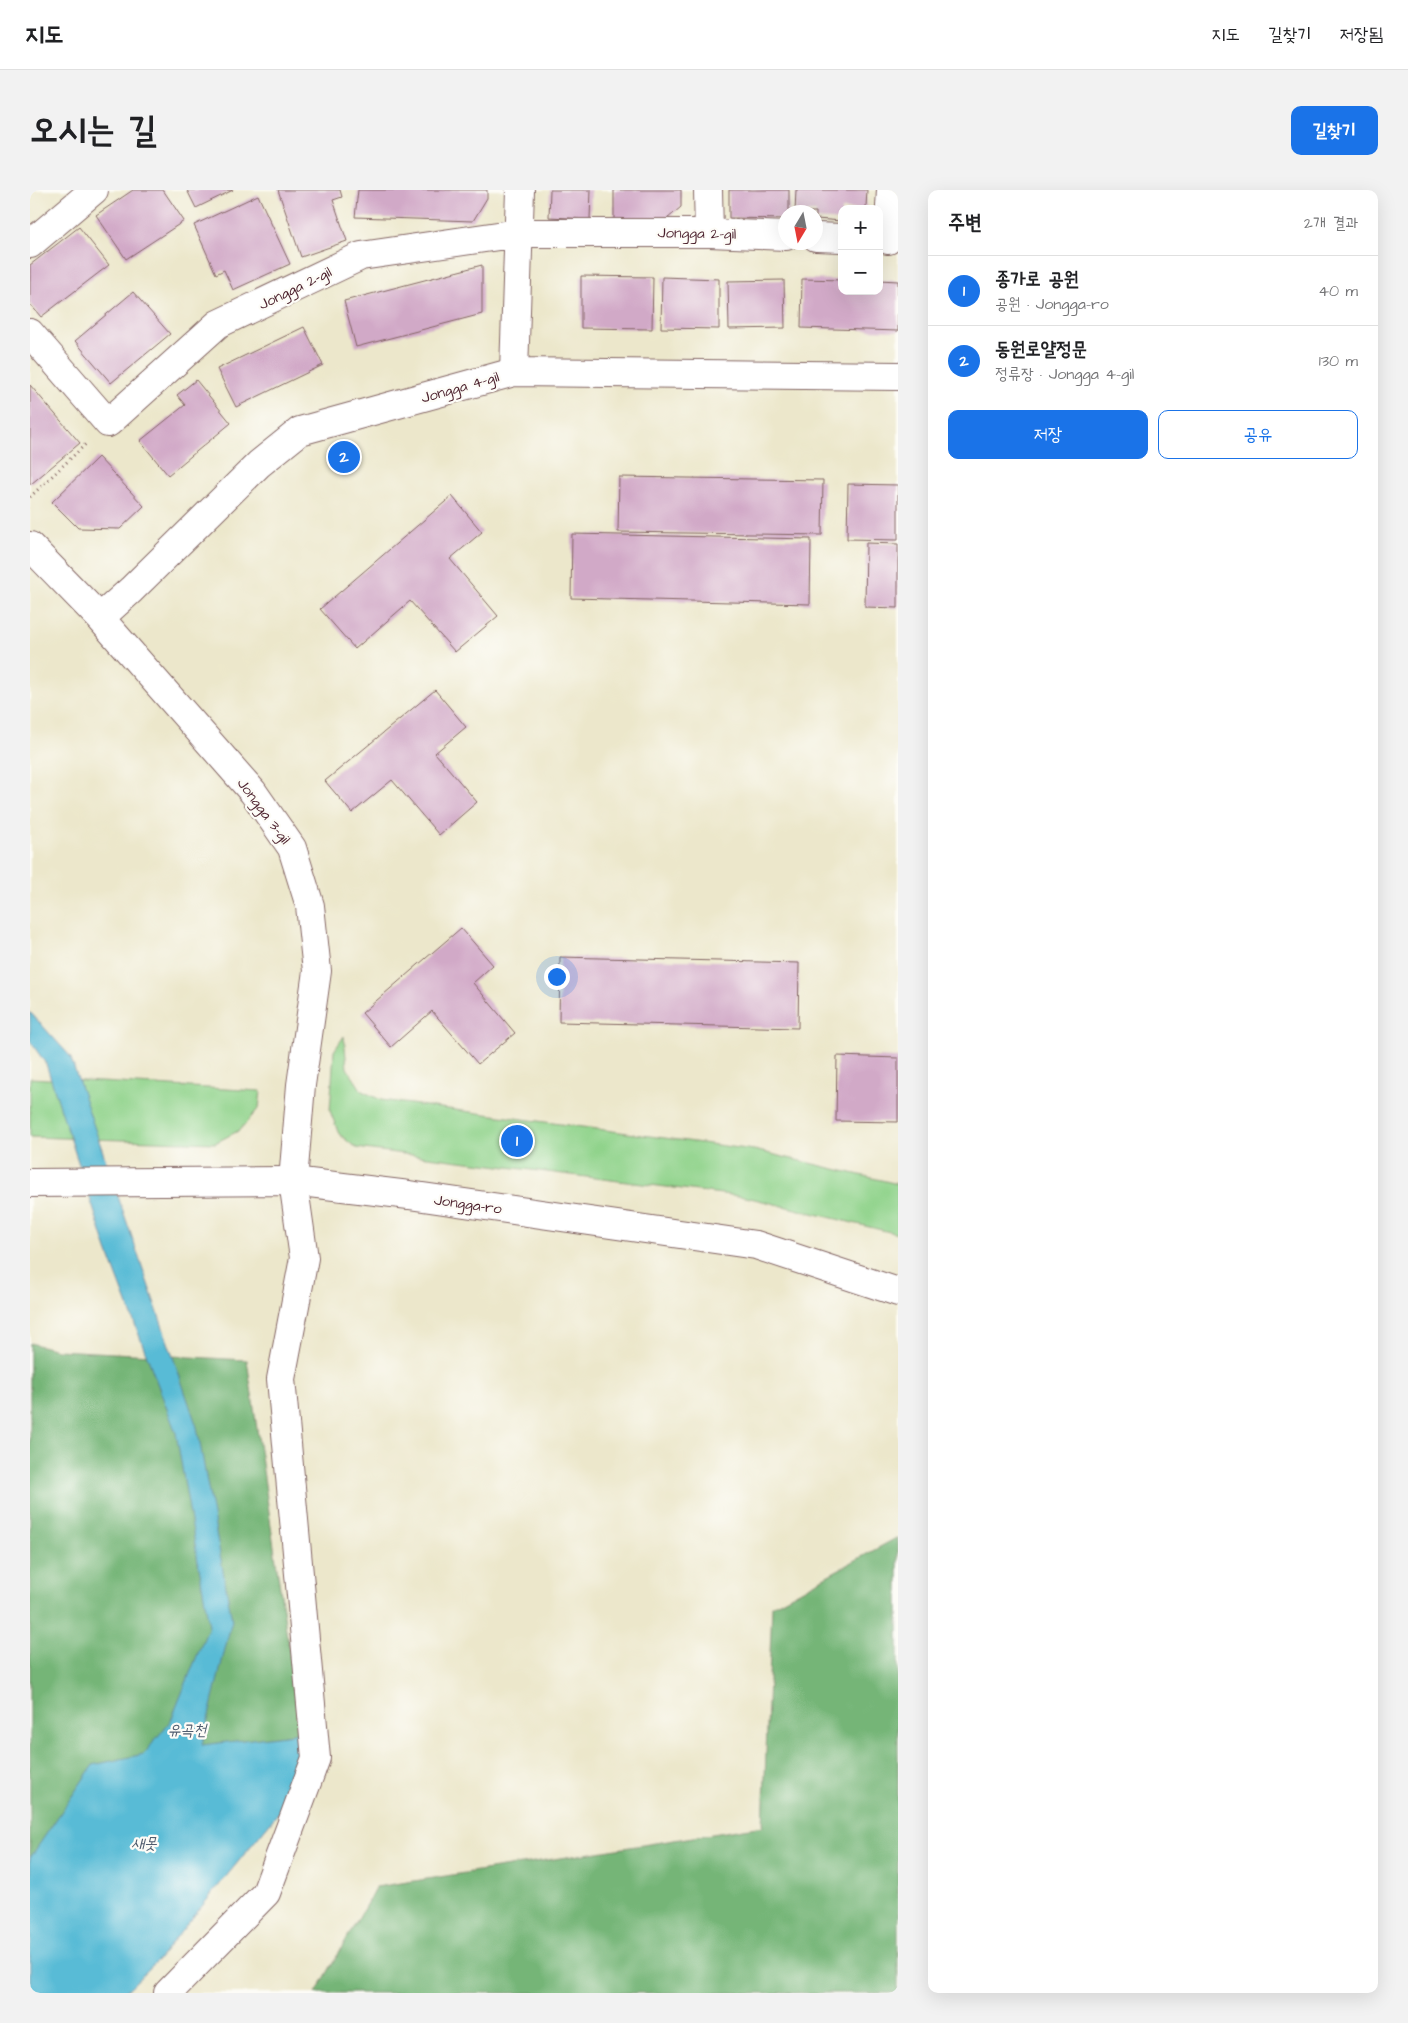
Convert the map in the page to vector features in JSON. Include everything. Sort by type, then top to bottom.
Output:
[{"type":"street","points":[[30,244],[94,190]]},
{"type":"street","points":[[514,372],[520,190]]},
{"type":"street","points":[[708,190],[709,233]]},
{"type":"street","points":[[889,240],[891,190]]},
{"type":"street","name":"Jongga 2-gil","points":[[108,423],[218,324],[362,256],[519,233],[709,233],[778,236]]},
{"type":"street","points":[[823,237],[838,238]]},
{"type":"street","points":[[30,333],[108,423]]},
{"type":"street","name":"Jongga 4-gil","points":[[100,618],[259,464],[300,431],[514,372],[898,376]]},
{"type":"street","name":"Jongga 3-gil","points":[[30,546],[100,618],[253,792],[292,848],[310,906],[316,971],[301,1085],[293,1181],[304,1258],[281,1379],[316,1758],[266,1893],[168,1993]]},
{"type":"street","name":"Jongga-ro","points":[[37,1183],[293,1181],[409,1195],[756,1245],[898,1292]]},
{"type":"path","points":[[30,496],[108,423]]},
{"type":"green space","points":[[344,1036],[347,1068],[362,1091],[381,1100],[754,1150],[898,1184],[898,1234],[746,1197],[356,1148],[339,1134],[330,1111],[334,1051]]},
{"type":"green space","points":[[30,1078],[261,1091],[259,1108],[240,1130],[215,1143],[30,1137]]},
{"type":"green space","points":[[30,1343],[57,1350],[247,1360],[301,1733],[202,1746],[30,1863]]},
{"type":"green space","points":[[898,1537],[898,1993],[316,1993],[376,1887],[763,1826],[772,1606]]},
{"type":"water","name":"새못","points":[[30,1012],[70,1056],[197,1427],[232,1620],[202,1745],[301,1733],[300,1786],[158,1960],[124,1993],[30,1993],[30,1858],[93,1765],[144,1754],[171,1720],[209,1626],[176,1433],[107,1250],[46,1064],[30,1041]]},
{"type":"building","points":[[133,190],[163,190],[184,221],[126,259],[96,215]]},
{"type":"building","points":[[187,190],[233,190],[196,208]]},
{"type":"building","points":[[278,190],[340,190],[342,197],[333,200],[347,241],[301,257]]},
{"type":"building","points":[[358,190],[487,190],[487,198],[473,221],[355,217]]},
{"type":"building","points":[[550,190],[591,190],[590,219],[549,217]]},
{"type":"building","points":[[614,190],[681,190],[681,207],[667,219],[614,219]]},
{"type":"building","points":[[729,190],[789,190],[789,205],[778,205],[778,219],[729,218]]},
{"type":"building","points":[[796,190],[867,190],[866,205],[838,205],[838,221],[823,220],[823,205],[795,205]]},
{"type":"building","points":[[258,195],[290,264],[233,290],[224,270],[216,274],[194,225]]},
{"type":"building","points":[[79,227],[109,265],[41,317],[30,304],[30,265]]},
{"type":"building","points":[[482,265],[482,314],[356,347],[344,301]]},
{"type":"building","points":[[581,276],[653,277],[652,329],[581,328]]},
{"type":"building","points":[[662,277],[719,279],[719,329],[661,328]]},
{"type":"building","points":[[802,279],[838,280],[838,295],[883,295],[883,280],[898,281],[898,331],[801,328]]},
{"type":"building","points":[[784,280],[785,328],[729,329],[728,281]]},
{"type":"building","points":[[133,292],[170,334],[111,383],[75,341]]},
{"type":"building","points":[[304,327],[323,365],[236,407],[217,369]]},
{"type":"building","points":[[196,380],[231,423],[168,475],[140,441],[185,405],[177,395]]},
{"type":"building","points":[[30,385],[80,443],[31,484],[30,482]]},
{"type":"building","points":[[98,457],[144,506],[120,529],[78,528],[52,502]]},
{"type":"building","points":[[619,477],[823,480],[822,535],[618,532]]},
{"type":"building","points":[[848,484],[898,485],[898,540],[847,539]]},
{"type":"building","points":[[452,496],[482,532],[450,559],[498,616],[455,652],[410,601],[355,649],[320,609]]},
{"type":"building","points":[[572,534],[811,539],[810,604],[571,598]]},
{"type":"building","points":[[866,543],[898,544],[898,608],[865,607]]},
{"type":"building","points":[[435,690],[466,727],[435,753],[477,802],[439,835],[392,780],[352,813],[325,781]]},
{"type":"building","points":[[461,928],[493,965],[473,983],[515,1033],[478,1064],[432,1011],[391,1047],[362,1013]]},
{"type":"building","points":[[560,957],[799,963],[798,1028],[559,1022]]},
{"type":"building","points":[[837,1056],[898,1058],[898,1122],[836,1121]]},
{"type":"place","name":"동원로얄정문","points":[[344,457]]},
{"type":"place","name":"종가로 공원","points":[[517,1141]]},
{"type":"water label","name":"유곡천","points":[[187,1729]]}]
